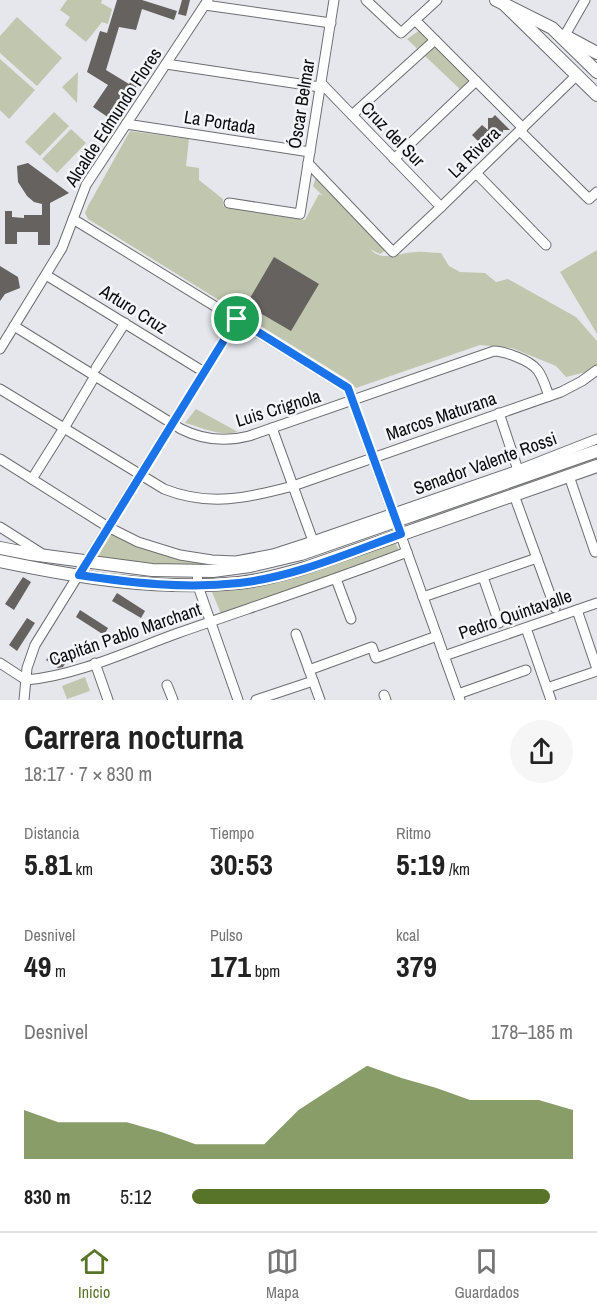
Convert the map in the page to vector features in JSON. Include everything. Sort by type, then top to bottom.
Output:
[{"type":"main road","points":[[503,2],[597,53]]},
{"type":"main road","points":[[503,2],[597,95]]},
{"type":"main road","points":[[552,28],[597,72]]},
{"type":"main road","points":[[0,548],[152,570],[197,572],[250,566],[301,554],[395,517],[597,451]]},
{"type":"main road","points":[[0,561],[79,575],[147,583],[198,586],[238,583],[282,574],[597,466]]},
{"type":"street","name":"Óscar Belmar","points":[[229,203],[300,214],[334,0]]},
{"type":"street","points":[[366,0],[401,33],[437,0]]},
{"type":"street","points":[[565,36],[585,0]]},
{"type":"street","points":[[207,3],[330,23]]},
{"type":"street","name":"Alcalde Edmundo Flores","points":[[0,349],[65,242],[86,185],[207,3]]},
{"type":"street","points":[[415,20],[589,199],[597,192]]},
{"type":"street","points":[[352,115],[435,40]]},
{"type":"street","points":[[166,64],[321,85]]},
{"type":"street","name":"La Rivera","points":[[308,163],[393,252],[578,75]]},
{"type":"street","points":[[394,159],[476,81]]},
{"type":"street","name":"Cruz del Sur","points":[[321,85],[441,207]]},
{"type":"street","name":"La Portada","points":[[126,124],[310,152]]},
{"type":"street","points":[[476,173],[546,245]]},
{"type":"street","points":[[73,219],[345,385],[354,400],[459,697],[526,670]]},
{"type":"street","name":"Arturo Cruz","points":[[46,275],[204,372]]},
{"type":"street","points":[[24,700],[29,659],[35,645],[237,319]]},
{"type":"street","points":[[32,479],[125,323]]},
{"type":"street","name":"Luis Crignola","points":[[14,326],[96,372],[172,424],[195,435],[217,439],[243,437],[272,428],[497,351],[536,366],[549,396]]},
{"type":"street","name":"Marcos Maturana","points":[[0,389],[140,475],[174,493],[207,499],[247,498],[293,486],[549,396],[582,381],[597,370]]},
{"type":"street","points":[[499,413],[518,470]]},
{"type":"street","points":[[272,428],[313,541]]},
{"type":"street","name":"Senador Valente Rossi","points":[[0,459],[128,538],[164,551],[224,561],[258,558],[395,517],[597,439]]},
{"type":"street","points":[[569,476],[595,552]]},
{"type":"street","points":[[514,495],[555,608]]},
{"type":"street","points":[[0,527],[46,556]]},
{"type":"street","name":"Capitán Pablo Marchant","points":[[26,680],[46,678],[95,663],[407,552]]},
{"type":"street","points":[[423,597],[537,558]]},
{"type":"street","points":[[197,572],[198,586],[238,700]]},
{"type":"street","points":[[483,577],[500,623]]},
{"type":"street","points":[[336,579],[351,619]]},
{"type":"street","name":"Pedro Quintavalle","points":[[444,656],[597,603]]},
{"type":"street","points":[[547,688],[597,670],[577,610]]},
{"type":"street","points":[[526,628],[551,700]]},
{"type":"street","points":[[296,634],[320,700]]},
{"type":"street","points":[[309,670],[372,647],[376,658],[437,636]]},
{"type":"street","points":[[0,663],[26,680]]},
{"type":"street","points":[[95,663],[108,700]]},
{"type":"street","points":[[256,700],[313,681]]},
{"type":"street","points":[[167,685],[173,700]]},
{"type":"green space","points":[[67,0],[102,0],[101,3],[112,9],[108,24],[102,22],[86,42],[65,25],[70,17],[60,10]]},
{"type":"green space","points":[[17,17],[62,58],[37,86],[0,53],[0,36]]},
{"type":"green space","points":[[420,30],[475,85],[462,91],[407,39]]},
{"type":"green space","points":[[0,59],[35,90],[9,119],[0,110]]},
{"type":"green space","points":[[78,72],[77,103],[62,87]]},
{"type":"green space","points":[[54,112],[69,126],[40,156],[25,142]]},
{"type":"green space","points":[[71,129],[86,143],[57,173],[42,159]]},
{"type":"green space","points":[[130,131],[189,139],[186,166],[199,168],[199,180],[223,199],[223,206],[305,220],[319,194],[323,196],[313,186],[317,174],[386,250],[380,254],[370,249],[375,253],[380,255],[392,256],[410,252],[441,253],[449,266],[460,272],[485,273],[496,282],[508,279],[576,317],[597,341],[597,365],[586,372],[566,377],[556,366],[512,348],[480,345],[356,388],[348,380],[88,219],[85,213],[88,206]]},
{"type":"green space","points":[[597,250],[597,334],[560,272]]},
{"type":"green space","points":[[196,409],[238,432],[218,432],[185,423]]},
{"type":"green space","points":[[597,455],[597,463],[415,526],[413,520]]},
{"type":"green space","points":[[110,533],[231,565],[176,567],[97,559]]},
{"type":"green space","points":[[395,543],[398,553],[222,616],[212,592],[291,574]]},
{"type":"green space","points":[[85,677],[90,691],[67,699],[62,686]]},
{"type":"building","points":[[117,0],[142,0],[177,11],[174,20],[142,9],[136,30],[119,27],[106,70],[129,84],[135,75],[142,79],[112,120],[93,107],[108,85],[87,72],[100,31],[107,33]]},
{"type":"building","points":[[182,0],[190,0],[186,16],[178,14]]},
{"type":"building","points":[[495,115],[510,130],[503,130],[503,134],[500,134],[488,146],[481,140],[479,142],[472,135],[482,125],[488,130],[488,118]]},
{"type":"building","points":[[28,163],[69,193],[50,203],[50,245],[38,245],[38,232],[17,232],[17,244],[5,244],[5,211],[12,211],[12,217],[42,215],[42,204],[34,202],[27,196],[18,182],[17,166]]},
{"type":"building","points":[[274,257],[319,284],[291,331],[246,305]]},
{"type":"building","points":[[0,266],[18,277],[20,288],[5,294],[0,301]]},
{"type":"building","points":[[23,577],[31,582],[14,610],[5,604]]},
{"type":"building","points":[[117,593],[145,611],[141,618],[112,601]]},
{"type":"building","points":[[80,610],[108,628],[104,635],[76,617]]},
{"type":"building","points":[[27,618],[35,623],[17,651],[9,645]]},
{"type":"building","points":[[52,652],[67,661],[63,667],[58,668],[46,660]]},
{"type":"route","points":[[237,319],[348,388],[401,534],[305,568],[238,583],[173,585],[79,575],[217,351],[237,319]]}]
